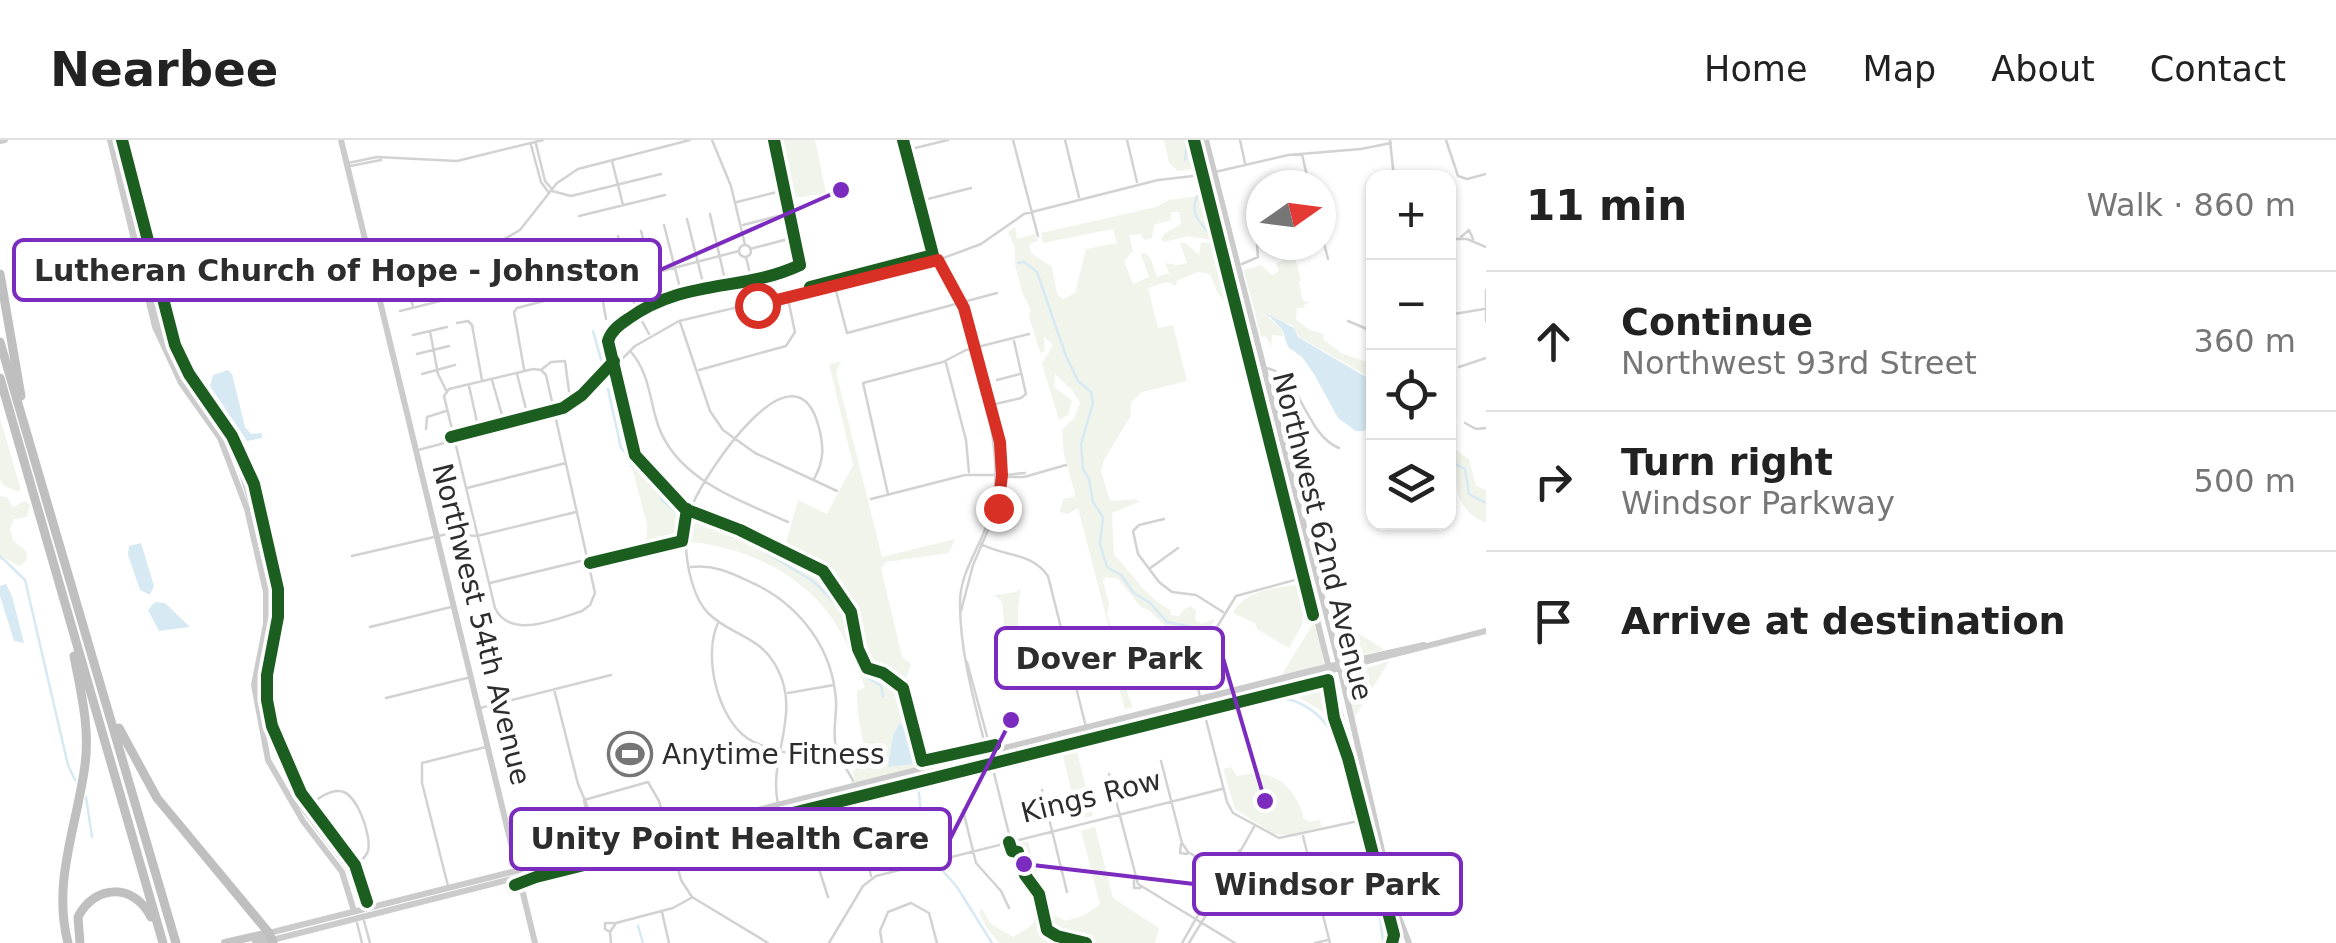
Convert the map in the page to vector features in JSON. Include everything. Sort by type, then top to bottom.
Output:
[{"type":"highway","points":[[0,274],[24,444]]},
{"type":"highway","points":[[0,342],[62,595],[161,943]]},
{"type":"highway","points":[[0,378],[120,732],[143,777],[171,817],[271,938]]},
{"type":"highway","points":[[0,393],[24,444]]},
{"type":"highway","points":[[62,595],[86,717],[86,742],[61,902],[68,943]]},
{"type":"highway","points":[[79,612],[176,943]]},
{"type":"highway","points":[[80,943],[76,927],[82,910],[96,895],[108,891],[125,892],[141,902],[161,943]]},
{"type":"main road","points":[[225,943],[271,938]]},
{"type":"main road","points":[[256,943],[271,938]]},
{"type":"street","points":[[113,140],[150,295],[166,338],[185,380],[226,437],[260,530],[272,601],[260,702],[275,750],[303,809],[350,868],[362,943]]},
{"type":"street","name":"Northwest 54th Avenue","points":[[341,140],[535,943]]},
{"type":"street","points":[[347,165],[382,159],[457,161],[544,140]]},
{"type":"street","points":[[374,274],[501,242],[520,230],[551,190],[578,169],[690,140]]},
{"type":"street","points":[[712,140],[736,203],[745,245]]},
{"type":"street","points":[[909,140],[938,260],[963,304],[1000,442],[998,508],[973,565],[961,611],[965,658],[1012,842]]},
{"type":"street","points":[[911,149],[948,140]]},
{"type":"street","points":[[1013,140],[1038,236]]},
{"type":"street","points":[[1065,140],[1080,200]]},
{"type":"street","points":[[1127,140],[1138,185]]},
{"type":"street","name":"Northwest 62nd Avenue","points":[[1198,140],[1211,173]]},
{"type":"street","name":"Northwest 62nd Avenue","points":[[1206,140],[1312,576],[1340,667],[1398,933],[1396,943]]},
{"type":"street","points":[[1240,140],[1246,164]]},
{"type":"street","points":[[1446,140],[1456,175],[1465,179],[1483,175]]},
{"type":"street","points":[[417,450],[554,416],[586,396],[630,351],[680,321],[938,260],[982,244],[1018,217],[1032,212],[1138,185],[1302,153],[1361,150],[1390,142],[1393,170]]},
{"type":"street","points":[[533,143],[541,182],[560,196],[661,174]]},
{"type":"street","points":[[1302,153],[1306,170]]},
{"type":"street","points":[[612,159],[623,205]]},
{"type":"street","points":[[924,200],[971,188]]},
{"type":"street","points":[[736,203],[776,192]]},
{"type":"street","points":[[578,216],[666,195]]},
{"type":"street","points":[[710,214],[726,280]]},
{"type":"street","points":[[742,226],[782,216]]},
{"type":"street","points":[[687,220],[702,282]]},
{"type":"street","points":[[664,225],[680,288]]},
{"type":"street","points":[[1461,238],[1469,230],[1474,240]]},
{"type":"street","points":[[641,231],[659,297]]},
{"type":"street","points":[[618,236],[627,274],[634,278]]},
{"type":"street","points":[[745,245],[750,248],[788,238]]},
{"type":"street","points":[[1456,238],[1474,240],[1486,247]]},
{"type":"street","points":[[501,242],[512,284]]},
{"type":"street","points":[[400,311],[546,275],[538,242]]},
{"type":"street","points":[[593,243],[606,319]]},
{"type":"street","points":[[650,336],[636,310],[630,286],[634,278],[739,251],[745,245]]},
{"type":"street","points":[[750,248],[746,256],[757,305]]},
{"type":"street","points":[[739,251],[746,256]]},
{"type":"street","points":[[436,259],[446,300]]},
{"type":"street","points":[[1234,266],[1250,260]]},
{"type":"street","points":[[749,273],[794,262]]},
{"type":"street","points":[[472,263],[479,292]]},
{"type":"street","name":"Northwest 62nd Avenue","points":[[1234,266],[1263,368],[1330,669],[1408,943]]},
{"type":"street","points":[[623,279],[627,274]]},
{"type":"street","points":[[599,278],[623,279]]},
{"type":"street","points":[[406,279],[413,308]]},
{"type":"street","points":[[623,279],[630,286]]},
{"type":"street","points":[[834,286],[847,334],[996,293]]},
{"type":"street","points":[[1486,290],[1486,321]]},
{"type":"street","points":[[698,370],[786,346],[794,332],[787,298]]},
{"type":"street","points":[[524,371],[514,312],[544,301]]},
{"type":"street","points":[[1456,314],[1484,308]]},
{"type":"street","points":[[680,321],[710,412],[718,424],[734,440],[763,457],[838,491]]},
{"type":"street","points":[[1348,321],[1366,329]]},
{"type":"street","points":[[457,323],[472,323],[482,381]]},
{"type":"street","points":[[413,335],[447,327]]},
{"type":"street","points":[[430,330],[489,584],[499,616],[510,624],[524,625],[577,612],[586,608],[596,588],[547,378],[541,370]]},
{"type":"street","points":[[888,494],[863,383],[946,362],[975,348],[1029,334]]},
{"type":"street","points":[[990,406],[1024,396],[1014,338]]},
{"type":"street","points":[[417,354],[450,346]]},
{"type":"street","points":[[630,351],[646,372],[652,407],[664,440],[681,462],[739,501],[788,522]]},
{"type":"street","points":[[1459,367],[1486,358]]},
{"type":"street","points":[[447,391],[541,370],[552,362],[565,362],[569,391]]},
{"type":"street","points":[[946,362],[966,440],[969,475]]},
{"type":"street","points":[[422,374],[455,365]]},
{"type":"street","points":[[1263,368],[1279,374],[1298,396],[1316,432],[1339,448]]},
{"type":"street","points":[[516,373],[526,409]]},
{"type":"street","points":[[997,380],[1022,374]]},
{"type":"street","points":[[492,379],[502,415]]},
{"type":"street","points":[[468,385],[478,422]]},
{"type":"street","points":[[814,479],[823,450],[816,414],[802,400],[783,399],[754,415],[734,440],[691,508],[686,541],[701,605],[767,653],[780,674],[787,715],[774,776],[779,809],[806,862],[817,867],[823,876],[828,897]]},
{"type":"street","points":[[426,429],[428,417],[447,410]]},
{"type":"street","points":[[1465,424],[1486,428]]},
{"type":"street","points":[[235,462],[266,592],[266,624],[254,685],[268,760],[303,822],[342,872],[370,943]]},
{"type":"street","points":[[466,488],[566,464]]},
{"type":"street","points":[[871,499],[969,475],[1020,478],[1066,465]]},
{"type":"street","points":[[352,556],[452,533],[478,536],[577,511]]},
{"type":"street","points":[[1164,519],[1136,526],[1133,531],[1135,548],[1148,570],[1168,590],[1196,595],[1224,613]]},
{"type":"street","points":[[981,544],[1001,554],[1032,560],[1048,576],[1087,730]]},
{"type":"street","points":[[1148,570],[1178,548]]},
{"type":"street","points":[[489,584],[589,560]]},
{"type":"street","points":[[690,568],[708,566],[730,572],[767,590],[791,608],[818,642],[834,685],[838,755],[855,788]]},
{"type":"street","points":[[1312,576],[1240,594],[1224,613],[1194,670],[1223,788],[1233,813],[1279,838],[1371,818]]},
{"type":"street","points":[[370,627],[454,606]]},
{"type":"street","points":[[719,621],[711,653],[727,714],[750,740],[814,759],[838,755]]},
{"type":"street","points":[[271,938],[596,851],[779,809],[989,753],[1486,631]]},
{"type":"street","points":[[478,708],[611,675]]},
{"type":"street","points":[[386,698],[471,677]]},
{"type":"street","points":[[786,694],[834,685]]},
{"type":"street","points":[[554,689],[596,851]]},
{"type":"street","points":[[449,891],[422,783],[422,763],[488,746]]},
{"type":"street","points":[[1161,761],[1182,843],[1189,853],[1262,896],[1275,898],[1316,887]]},
{"type":"street","points":[[1109,774],[1135,877],[1143,888],[1235,943]]},
{"type":"street","points":[[584,800],[648,782],[659,802],[680,880],[692,896],[768,943]]},
{"type":"street","name":"Kings Row","points":[[871,878],[1223,788]]},
{"type":"street","points":[[303,809],[338,790],[354,800],[369,848],[363,859],[350,868]]},
{"type":"street","points":[[1042,790],[1068,892]]},
{"type":"street","points":[[962,810],[978,868],[1000,891],[1009,908]]},
{"type":"street","points":[[793,830],[820,825]]},
{"type":"street","points":[[1189,943],[1239,861],[1255,825]]},
{"type":"street","points":[[830,943],[871,878],[862,836],[891,829]]},
{"type":"street","points":[[1303,834],[1329,941],[1315,943]]},
{"type":"street","points":[[1182,943],[1222,873],[1241,850]]},
{"type":"street","points":[[610,932],[605,923],[661,911],[687,902],[692,896]]},
{"type":"street","points":[[882,943],[880,931],[888,912],[915,903],[929,914],[938,943]]},
{"type":"street","points":[[661,911],[669,943]]},
{"type":"street","points":[[611,941],[610,932],[616,923]]},
{"type":"shaded area","points":[[782,140],[815,140],[826,193],[796,198]]},
{"type":"shaded area","points":[[1164,140],[1192,140],[1196,165],[1193,169],[1178,171],[1169,163]]},
{"type":"shaded area","points":[[1206,195],[1218,241],[1188,236],[1164,242],[1164,234],[1181,224],[1179,212],[1171,212],[1171,220],[1154,225],[1152,238],[1144,240],[1141,234],[1129,235],[1133,251],[1124,261],[1133,284],[1149,277],[1141,255],[1144,253],[1150,257],[1157,277],[1169,273],[1165,263],[1187,263],[1180,243],[1186,243],[1199,255],[1201,242],[1219,244],[1235,304],[1226,303],[1210,274],[1198,272],[1177,281],[1176,286],[1167,282],[1148,288],[1158,328],[1173,325],[1187,381],[1142,392],[1131,402],[1130,417],[1101,471],[1110,501],[1139,502],[1112,513],[1114,555],[1147,592],[1171,610],[1170,615],[1179,616],[1191,606],[1196,611],[1195,620],[1201,624],[1215,619],[1197,649],[1186,629],[1166,627],[1141,607],[1118,579],[1106,577],[1103,581],[1109,604],[1107,616],[1133,707],[1125,709],[1112,664],[1116,655],[1078,508],[1068,514],[1060,512],[1063,499],[1074,497],[1075,493],[1064,455],[1062,430],[1074,418],[1080,403],[1055,374],[1054,387],[1072,400],[1068,415],[1059,420],[1042,364],[1053,345],[1044,337],[1045,350],[1041,353],[1039,349],[1008,232],[1015,227],[1017,239],[1035,234],[1038,241],[1029,244],[1031,253],[1052,267],[1057,294],[1063,299],[1075,293],[1086,249],[1117,243],[1113,229],[1043,243],[1041,233],[1156,207],[1169,200]]},
{"type":"shaded area","points":[[1296,260],[1303,301],[1311,302],[1304,304],[1305,308],[1297,308],[1296,320],[1324,334],[1323,339],[1341,353],[1366,362],[1366,375],[1299,337],[1292,325],[1275,321],[1269,314],[1283,336],[1272,335],[1271,346],[1266,337],[1261,337],[1244,270],[1261,265],[1272,275],[1279,271],[1276,263]]},
{"type":"shaded area","points":[[1267,314],[1366,377],[1364,431],[1356,431],[1338,418],[1314,374],[1302,357],[1288,347],[1282,329]]},
{"type":"shaded area","points":[[841,361],[836,372],[882,557],[955,539],[949,553],[886,562],[881,568],[902,657],[911,664],[906,678],[925,765],[855,783],[853,771],[868,759],[857,700],[857,691],[865,687],[836,625],[803,587],[769,564],[691,542],[699,503],[739,525],[786,543],[798,500],[827,514],[853,465],[829,364]]},
{"type":"shaded area","points":[[228,370],[245,427],[251,434],[262,433],[262,438],[247,441],[210,386],[213,375]]},
{"type":"shaded area","points":[[624,400],[635,445],[689,498],[681,541],[646,550],[647,524],[614,401]]},
{"type":"shaded area","points":[[0,418],[21,490],[18,492],[3,485],[0,479]]},
{"type":"shaded area","points":[[1456,450],[1469,459],[1476,486],[1486,490],[1486,523],[1462,504]]},
{"type":"shaded area","points":[[0,496],[7,497],[13,507],[25,501],[30,505],[27,517],[14,519],[10,528],[13,540],[27,553],[26,561],[19,566],[3,557],[0,561]]},
{"type":"shaded area","points":[[141,543],[154,586],[150,595],[140,590],[128,555],[129,546]]},
{"type":"shaded area","points":[[1304,583],[1309,603],[1289,648],[1257,629],[1255,623],[1233,613],[1254,594]]},
{"type":"shaded area","points":[[6,584],[24,643],[14,641],[0,596],[0,586]]},
{"type":"shaded area","points":[[1021,588],[1021,639],[1037,664],[1030,666],[1026,689],[1011,675],[1014,671],[1002,602],[994,595]]},
{"type":"shaded area","points":[[155,602],[165,603],[190,627],[159,631],[148,610]]},
{"type":"shaded area","points":[[1329,615],[1385,650],[1342,659]]},
{"type":"shaded area","points":[[1316,619],[1324,664],[1281,676]]},
{"type":"shaded area","points":[[1388,663],[1354,718],[1346,674]]},
{"type":"shaded area","points":[[1322,678],[1331,683],[1341,723],[1284,688]]},
{"type":"shaded area","points":[[899,723],[910,732],[916,758],[913,764],[888,767],[893,736]]},
{"type":"shaded area","points":[[1077,752],[1093,816],[1078,819],[1063,756]]},
{"type":"shaded area","points":[[1231,767],[1237,776],[1261,774],[1281,781],[1295,797],[1304,819],[1320,820],[1321,827],[1289,835],[1274,834],[1235,809],[1223,769]]},
{"type":"shaded area","points":[[1095,827],[1113,898],[1159,928],[1155,943],[1063,943],[1057,938],[1046,943],[999,943],[986,927],[979,912],[982,909],[991,924],[1013,937],[1031,926],[1040,912],[1026,882],[1001,847],[1028,841],[1047,912],[1066,921],[1085,915],[1100,904],[1081,831]]},
{"type":"waterway","points":[[1185,140],[1185,160]]},
{"type":"waterway","points":[[1197,196],[1195,212],[1209,233]]},
{"type":"waterway","points":[[1018,263],[1024,262],[1037,272],[1066,356],[1078,381],[1091,392],[1093,403],[1081,444],[1083,469],[1093,502],[1103,517],[1100,544],[1107,567],[1121,575],[1134,593],[1150,603],[1167,622],[1192,627],[1197,635]]},
{"type":"waterway","points":[[593,331],[602,363]]},
{"type":"waterway","points":[[608,389],[621,448],[632,466],[648,474],[653,486],[659,488],[662,500],[677,513]]},
{"type":"waterway","points":[[1456,464],[1465,469],[1469,494],[1486,503]]},
{"type":"waterway","points":[[732,537],[740,537],[813,581],[841,609],[860,673],[881,686],[883,696]]},
{"type":"waterway","points":[[0,556],[25,580],[68,765],[75,780]]},
{"type":"waterway","points":[[1214,652],[1229,684]]},
{"type":"waterway","points":[[1240,702],[1243,707],[1291,700],[1321,718],[1338,746],[1353,814]]},
{"type":"waterway","points":[[918,787],[923,826],[932,852]]},
{"type":"waterway","points":[[86,797],[92,837]]},
{"type":"waterway","points":[[1359,832],[1383,941]]},
{"type":"waterway","points":[[943,871],[992,943]]},
{"type":"waterway","points":[[638,926],[643,943]]},
{"type":"cycle path","points":[[122,140],[175,345],[189,374],[232,436],[254,484],[278,589],[278,617],[267,675],[272,726],[301,793],[355,865],[367,902]]},
{"type":"cycle path","points":[[774,140],[800,265],[757,279],[671,297],[649,306],[613,331],[608,341],[635,455],[685,509],[740,530],[823,571],[851,612],[858,649],[867,668],[883,673],[903,688],[922,761],[995,745]]},
{"type":"cycle path","points":[[810,287],[933,255],[903,140]]},
{"type":"cycle path","points":[[1194,140],[1313,615]]},
{"type":"cycle path","points":[[451,437],[563,408],[582,395],[614,361]]},
{"type":"cycle path","points":[[590,563],[682,541],[687,509]]},
{"type":"cycle path","points":[[515,885],[1328,680],[1334,718],[1394,935],[1392,943]]},
{"type":"cycle path","points":[[1009,842],[1039,894],[1047,930],[1086,943]]},
{"type":"place","name":"Lutheran Church of Hope - Johnston","points":[[841,190]]},
{"type":"place","name":"Unity Point Health Care","points":[[1011,720]]},
{"type":"place","name":"Anytime Fitness","points":[[630,754]]},
{"type":"place","name":"Dover Park","points":[[1265,801]]},
{"type":"place","name":"Windsor Park","points":[[1024,864]]},
{"type":"route","points":[[757,305],[938,260],[964,308],[1000,442],[998,508]]}]
